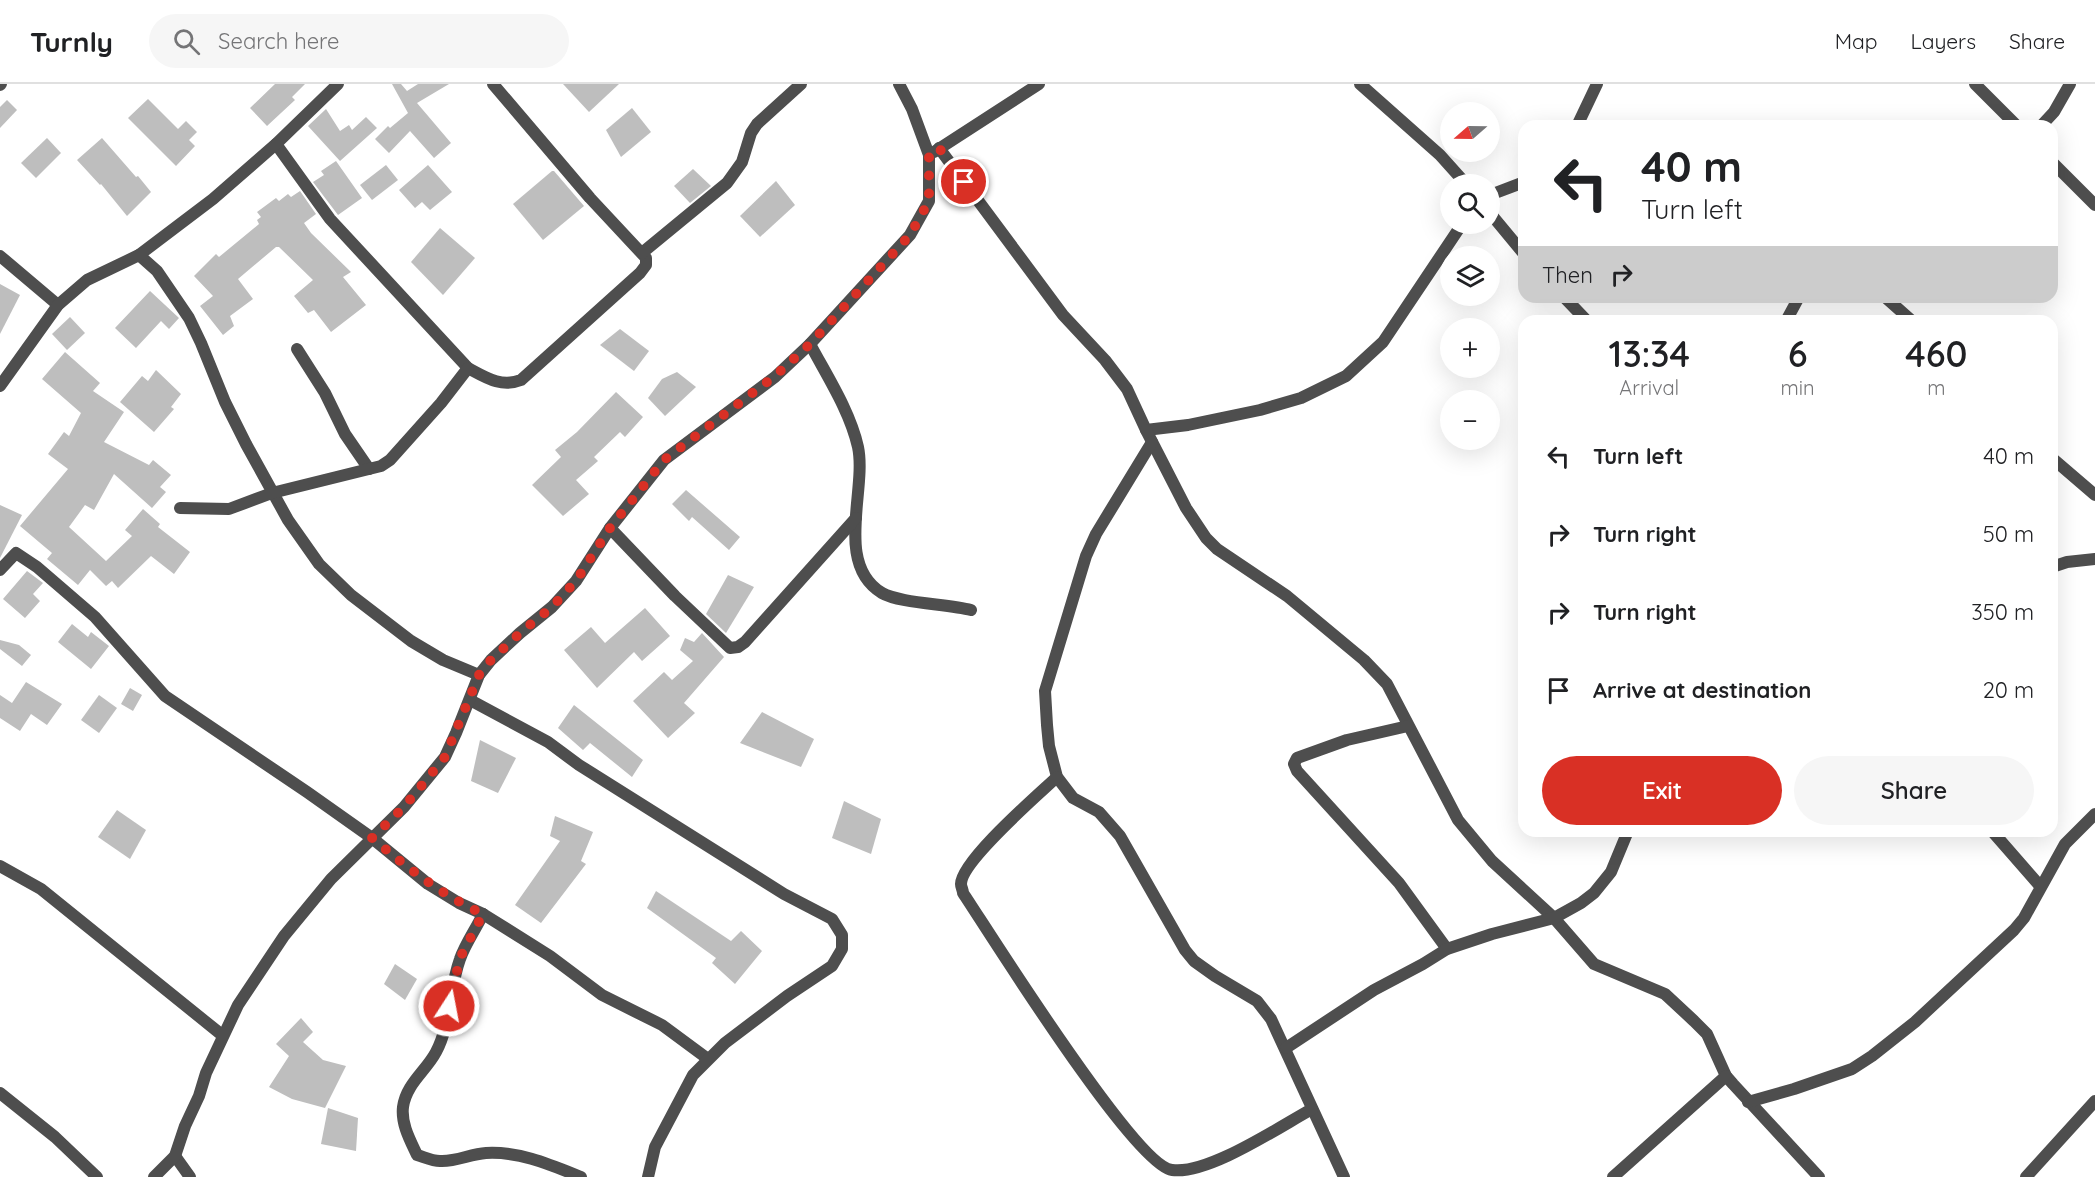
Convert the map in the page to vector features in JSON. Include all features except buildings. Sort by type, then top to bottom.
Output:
[{"type":"street","points":[[0,386],[58,306],[87,280],[139,255],[213,199],[276,144],[338,84]]},
{"type":"street","points":[[276,144],[330,219],[468,368],[494,381],[510,384],[521,380],[640,273],[646,265],[646,258],[590,198],[494,84]]},
{"type":"street","points":[[642,253],[727,183],[742,162],[751,133],[757,124],[801,84]]},
{"type":"street","points":[[899,84],[934,151],[1062,315],[1105,360],[1127,389],[1186,508],[1206,538],[1217,549],[1287,596],[1364,660],[1387,684],[1458,820],[1492,861],[1554,918],[1594,964],[1665,994],[1694,1021],[1707,1034],[1726,1076],[1819,1177]]},
{"type":"street","points":[[934,151],[1039,84]]},
{"type":"street","points":[[1360,84],[1440,155],[1457,174]]},
{"type":"street","points":[[1580,120],[1597,84]]},
{"type":"street","points":[[1975,84],[2011,120]]},
{"type":"street","points":[[2047,120],[2054,112],[2070,84]]},
{"type":"street","points":[[154,1177],[175,1156],[206,1073],[238,1005],[284,936],[331,879],[404,807],[445,757],[479,675],[491,660],[552,607],[576,581],[610,528],[664,460],[775,376],[810,344],[910,235],[929,201],[934,151]]},
{"type":"street","points":[[2058,168],[2095,205]]},
{"type":"street","points":[[1500,191],[1518,184]]},
{"type":"street","points":[[1500,225],[1518,247]]},
{"type":"street","points":[[1146,430],[1188,425],[1260,410],[1301,398],[1346,376],[1383,342],[1455,234]]},
{"type":"street","points":[[0,255],[58,306]]},
{"type":"street","points":[[139,255],[157,271],[189,318],[225,402],[272,493],[302,542],[351,595],[430,653],[479,675]]},
{"type":"street","points":[[1570,303],[1581,315]]},
{"type":"street","points":[[1892,303],[1905,315]]},
{"type":"street","points":[[810,344],[847,414],[858,447],[860,480],[856,545],[861,567],[876,588],[884,594],[900,599],[971,610]]},
{"type":"street","points":[[297,348],[325,393],[345,434],[369,469]]},
{"type":"street","points":[[180,508],[229,509],[272,493],[381,466],[390,460],[441,403],[468,368]]},
{"type":"street","points":[[1152,442],[1096,534],[1086,556],[1045,691],[1049,746],[1057,777],[1073,798],[1099,812],[1120,836],[1185,950],[1194,961],[1257,1001],[1271,1019],[1344,1177]]},
{"type":"street","points":[[2058,463],[2095,495]]},
{"type":"street","points":[[610,528],[675,596],[730,648],[738,647],[745,642],[856,518]]},
{"type":"street","points":[[0,570],[16,553],[37,567],[95,617],[165,696],[308,792],[372,838],[428,884],[459,903],[483,914],[550,956],[602,995],[662,1024],[708,1059]]},
{"type":"street","points":[[2058,565],[2095,559]]},
{"type":"street","points":[[470,700],[548,742],[579,765],[784,894],[832,919],[842,935],[843,949],[832,966],[739,1032],[708,1059],[693,1076],[655,1147],[648,1177]]},
{"type":"street","points":[[1408,726],[1347,740],[1297,758],[1294,764],[1297,771],[1399,883],[1447,949]]},
{"type":"street","points":[[1057,777],[984,846],[963,876],[961,883],[963,893],[1117,1120],[1140,1145],[1169,1170],[1189,1170],[1228,1155],[1312,1109]]},
{"type":"street","points":[[1748,1102],[1852,1069],[1915,1022],[2014,930],[2024,918],[2065,844],[2095,814]]},
{"type":"street","points":[[1286,1048],[1374,990],[1447,949],[1492,934],[1554,918],[1594,892],[1611,872],[1626,837]]},
{"type":"street","points":[[1997,837],[2040,886]]},
{"type":"street","points":[[0,866],[41,889],[222,1035]]},
{"type":"street","points":[[483,914],[460,958],[452,985],[446,1022],[436,1052],[413,1082],[407,1094],[403,1106],[407,1134],[417,1155],[439,1161],[456,1160],[485,1153],[505,1154],[529,1157],[581,1177]]},
{"type":"street","points":[[1613,1177],[1726,1076]]},
{"type":"street","points":[[0,1093],[55,1137],[97,1177]]},
{"type":"street","points":[[2026,1177],[2095,1101]]},
{"type":"street","points":[[175,1156],[190,1177]]},
{"type":"route","points":[[449,1006],[460,958],[483,914],[459,903],[428,884],[372,838],[404,807],[445,757],[479,675],[491,660],[552,607],[576,581],[610,528],[664,460],[775,376],[810,344],[910,235],[929,201],[929,154],[939,148],[964,182]]}]
